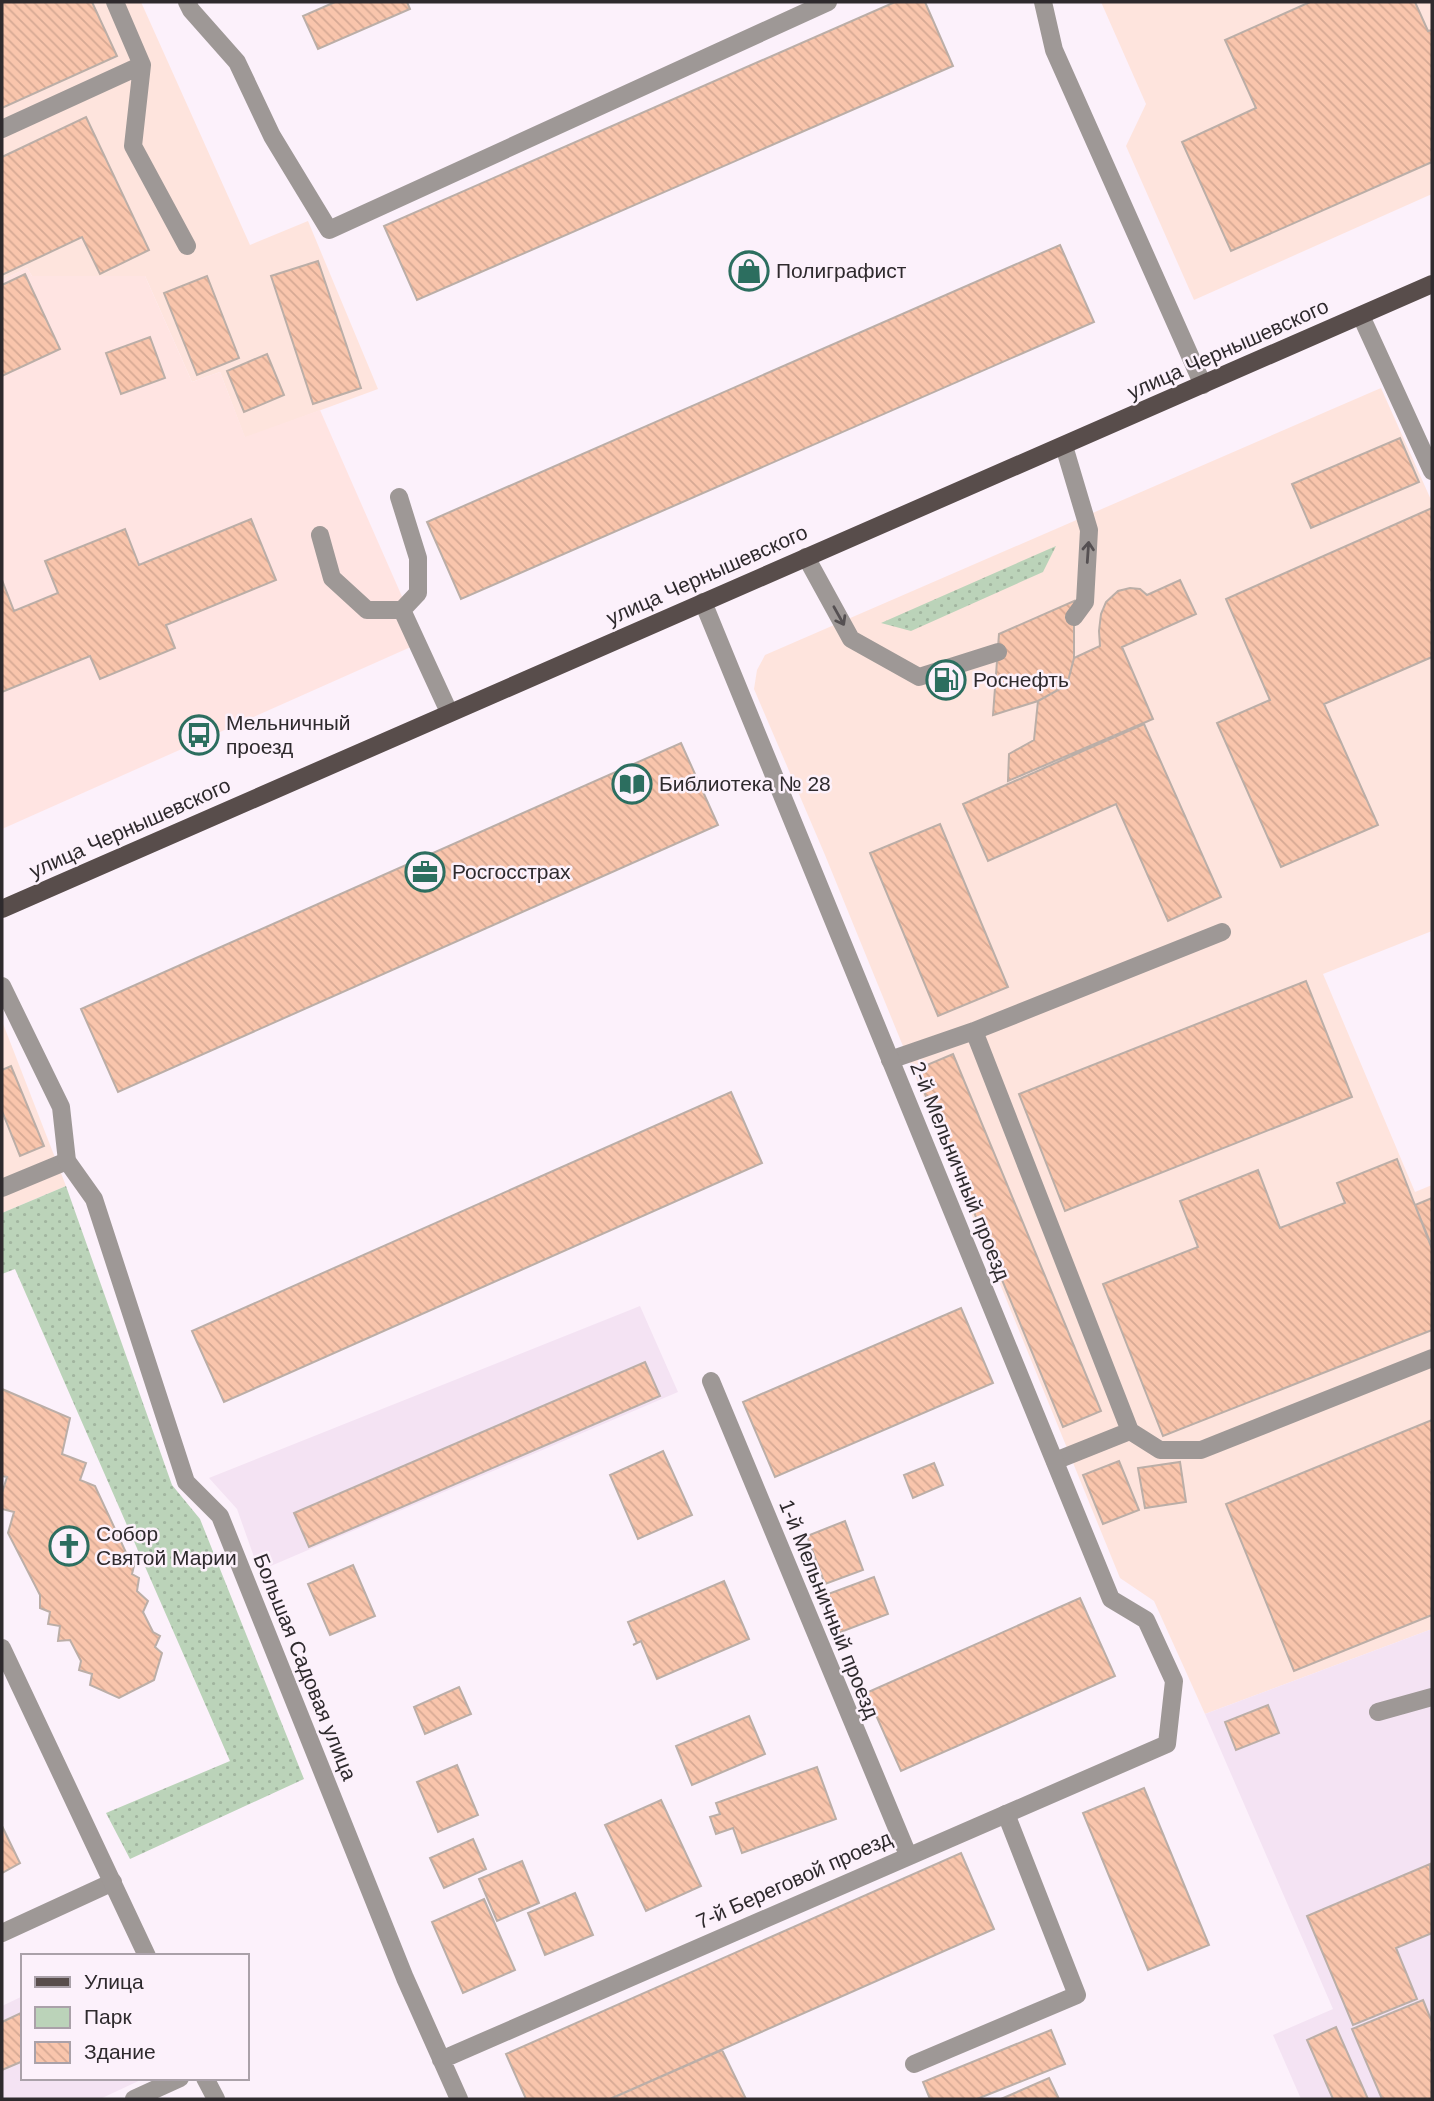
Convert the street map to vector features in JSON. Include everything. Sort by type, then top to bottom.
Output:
[{"type":"main road","name":"улица Чернышевского","points":[[2,909],[1432,284]]},
{"type":"street","points":[[115,2],[142,65],[133,146],[187,246]]},
{"type":"street","points":[[187,2],[237,62],[272,136],[329,230],[828,2]]},
{"type":"street","points":[[1044,2],[1054,50],[1203,385]]},
{"type":"street","points":[[2,129],[142,65]]},
{"type":"street","points":[[1361,316],[1432,471]]},
{"type":"street","points":[[1064,446],[1090,530],[1085,602],[1074,617]]},
{"type":"street","points":[[320,535],[332,578],[367,610],[402,610],[418,593],[418,558],[399,497]]},
{"type":"street","points":[[806,557],[851,639],[919,677],[998,652]]},
{"type":"street","name":"2-й Мельничный проезд","points":[[702,602],[1111,1599],[1146,1620],[1174,1681],[1167,1744]]},
{"type":"street","points":[[402,610],[449,712]]},
{"type":"street","points":[[890,1060],[974,1031],[1222,932]]},
{"type":"street","name":"Большая Садовая улица","points":[[2,986],[61,1107],[67,1161],[94,1199],[186,1482],[220,1516],[405,1979],[459,2099]]},
{"type":"street","points":[[974,1031],[1130,1432],[1160,1450],[1201,1450],[1432,1358]]},
{"type":"street","points":[[2,1188],[67,1161]]},
{"type":"street","name":"1-й Мельничный проезд","points":[[710,1381],[908,1855]]},
{"type":"street","points":[[1055,1461],[1130,1432]]},
{"type":"street","points":[[2,1648],[146,1954]]},
{"type":"street","points":[[1378,1712],[1432,1696]]},
{"type":"street","name":"7-й Береговой проезд","points":[[441,2060],[1167,1744]]},
{"type":"street","points":[[914,2064],[1077,1995],[1006,1814]]},
{"type":"street","points":[[2,1933],[113,1882]]},
{"type":"street","points":[[134,2099],[176,2080]]},
{"type":"street","points":[[206,2080],[216,2099]]},
{"type":"shaded area","points":[[2,2],[141,2],[250,245],[308,221],[378,389],[245,438],[220,372],[192,382],[145,276],[32,276],[27,268],[2,280]]},
{"type":"shaded area","points":[[1101,2],[1432,2],[1432,194],[1194,300],[1126,146],[1146,104]]},
{"type":"shaded area","points":[[27,268],[32,276],[145,276],[192,382],[220,372],[245,437],[320,410],[422,642],[2,829],[2,280]]},
{"type":"shaded area","points":[[1381,388],[1432,502],[1432,931],[1323,974],[1415,1192],[1432,1185],[1432,1629],[1205,1714],[1154,1601],[1120,1578],[825,855],[754,689],[757,670],[765,655]]},
{"type":"shaded area","points":[[2,1021],[66,1186],[2,1213]]},
{"type":"shaded area","points":[[640,1306],[678,1392],[259,1571],[237,1509],[209,1478]]},
{"type":"shaded area","points":[[1432,1629],[1432,2099],[1301,2099],[1273,2035],[1333,2009],[1205,1714]]},
{"type":"shaded area","points":[[21,1997],[21,2080],[141,2080],[100,2099],[2,2099],[2,2006]]},
{"type":"green space","points":[[1056,546],[1043,572],[911,631],[881,623]]},
{"type":"green space","points":[[66,1186],[172,1485],[200,1519],[304,1779],[130,1859],[106,1813],[230,1761],[15,1269],[2,1274],[2,1213]]},
{"type":"building","points":[[2,2],[92,2],[117,56],[2,108]]},
{"type":"building","points":[[335,2],[407,2],[410,9],[318,49],[303,16]]},
{"type":"building","points":[[895,2],[925,2],[953,66],[417,300],[384,226]]},
{"type":"building","points":[[1310,2],[1415,2],[1428,31],[1432,30],[1432,162],[1231,251],[1182,142],[1256,108],[1225,40]]},
{"type":"building","points":[[86,117],[149,250],[100,274],[82,237],[2,275],[2,157]]},
{"type":"building","points":[[1060,245],[1094,322],[461,599],[427,522]]},
{"type":"building","points":[[318,261],[361,388],[313,404],[271,276]]},
{"type":"building","points":[[25,274],[60,349],[2,376],[2,285]]},
{"type":"building","points":[[207,276],[239,358],[197,375],[164,293]]},
{"type":"building","points":[[150,337],[165,378],[121,394],[106,353]]},
{"type":"building","points":[[267,354],[284,395],[244,412],[227,371]]},
{"type":"building","points":[[1400,438],[1419,482],[1311,528],[1292,484]]},
{"type":"building","points":[[1432,508],[1432,657],[1324,704],[1378,825],[1281,867],[1217,723],[1270,700],[1226,599]]},
{"type":"building","points":[[251,519],[276,580],[166,625],[175,648],[100,679],[90,656],[2,692],[2,580],[14,611],[58,593],[45,561],[125,529],[139,565]]},
{"type":"building","points":[[1180,580],[1196,614],[1122,647],[1153,719],[1008,781],[1009,754],[1034,740],[1038,701],[1067,685],[1074,658],[1100,646],[1101,614],[1106,602],[1118,591],[1140,589],[1147,595]]},
{"type":"building","points":[[1074,601],[1074,658],[1067,685],[1038,701],[993,715],[999,634]]},
{"type":"building","points":[[1144,724],[1221,897],[1168,921],[1116,804],[988,861],[963,804]]},
{"type":"building","points":[[681,743],[718,825],[118,1092],[81,1009]]},
{"type":"building","points":[[940,824],[1008,987],[938,1016],[870,853]]},
{"type":"building","points":[[1306,981],[1352,1097],[1065,1211],[1019,1094]]},
{"type":"building","points":[[953,1054],[1101,1411],[1063,1427],[915,1070]]},
{"type":"building","points":[[11,1066],[44,1146],[20,1156],[2,1111],[2,1070]]},
{"type":"building","points":[[731,1092],[762,1163],[224,1402],[192,1331]]},
{"type":"building","points":[[1397,1159],[1432,1249],[1432,1330],[1163,1436],[1103,1284],[1198,1247],[1180,1201],[1258,1170],[1280,1228],[1345,1203],[1337,1183]]},
{"type":"building","points":[[1432,1198],[1432,1241],[1430,1242],[1415,1205]]},
{"type":"building","points":[[961,1308],[993,1383],[775,1477],[743,1402]]},
{"type":"building","points":[[645,1362],[660,1396],[309,1547],[294,1513]]},
{"type":"building","name":"Собор Святой Марии","points":[[2,1389],[70,1418],[62,1454],[86,1463],[80,1480],[95,1486],[129,1559],[135,1562],[132,1574],[139,1578],[137,1591],[148,1601],[143,1612],[153,1632],[160,1636],[155,1647],[162,1653],[154,1680],[119,1698],[90,1685],[92,1674],[79,1670],[81,1661],[70,1640],[58,1641],[60,1626],[48,1624],[50,1612],[40,1608],[40,1595],[8,1533],[14,1512],[2,1509],[2,1493],[7,1477],[2,1476]]},
{"type":"building","points":[[1432,1420],[1432,1615],[1294,1671],[1226,1504]]},
{"type":"building","points":[[663,1451],[692,1515],[638,1539],[610,1475]]},
{"type":"building","points":[[1119,1461],[1139,1510],[1103,1524],[1083,1475]]},
{"type":"building","points":[[1180,1462],[1186,1502],[1145,1508],[1138,1468]]},
{"type":"building","points":[[934,1463],[943,1485],[913,1498],[904,1475]]},
{"type":"building","points":[[845,1521],[863,1570],[825,1584],[807,1536]]},
{"type":"building","points":[[353,1565],[375,1616],[330,1635],[308,1584]]},
{"type":"building","points":[[874,1577],[888,1614],[833,1635],[820,1597]]},
{"type":"building","points":[[724,1581],[749,1639],[657,1679],[641,1641],[637,1643],[628,1622]]},
{"type":"building","points":[[1080,1598],[1115,1676],[901,1771],[866,1693]]},
{"type":"building","points":[[459,1687],[471,1714],[425,1734],[414,1707]]},
{"type":"building","points":[[1268,1705],[1279,1733],[1236,1750],[1225,1722]]},
{"type":"building","points":[[749,1716],[765,1754],[692,1785],[676,1746]]},
{"type":"building","points":[[457,1765],[478,1815],[438,1832],[417,1782]]},
{"type":"building","points":[[817,1767],[836,1819],[742,1853],[733,1828],[716,1834],[710,1817],[720,1814],[716,1803]]},
{"type":"building","points":[[1144,1788],[1209,1945],[1148,1970],[1083,1813]]},
{"type":"building","points":[[661,1800],[701,1886],[646,1911],[605,1825]]},
{"type":"building","points":[[2,1826],[20,1863],[2,1873]]},
{"type":"building","points":[[473,1839],[486,1869],[444,1888],[430,1858]]},
{"type":"building","points":[[961,1853],[994,1929],[610,2099],[526,2099],[506,2054]]},
{"type":"building","points":[[522,1861],[539,1903],[497,1921],[479,1879]]},
{"type":"building","points":[[1430,1864],[1432,1933],[1396,1948],[1417,1999],[1353,2025],[1307,1916]]},
{"type":"building","points":[[575,1893],[593,1935],[545,1955],[528,1913]]},
{"type":"building","points":[[484,1899],[515,1970],[463,1993],[432,1922]]},
{"type":"building","points":[[1423,2000],[1432,2022],[1432,2099],[1382,2099],[1352,2029]]},
{"type":"building","points":[[21,2013],[21,2062],[2,2070],[2,2022]]},
{"type":"building","points":[[1336,2027],[1368,2099],[1333,2099],[1307,2040]]},
{"type":"building","points":[[1051,2030],[1065,2064],[977,2099],[930,2099],[923,2082]]},
{"type":"building","points":[[722,2050],[746,2099],[610,2099]]},
{"type":"building","points":[[1049,2078],[1059,2099],[1001,2099]]},
{"type":"place","name":"Полиграфист","points":[[749,271]]},
{"type":"place","name":"Роснефть","points":[[946,680]]},
{"type":"place","name":"Мельничный проезд","points":[[199,735]]},
{"type":"place","name":"Библиотека № 28","points":[[632,784]]},
{"type":"place","name":"Росгосстрах","points":[[425,872]]},
{"type":"place","name":"Собор Святой Марии","points":[[69,1546]]}]
